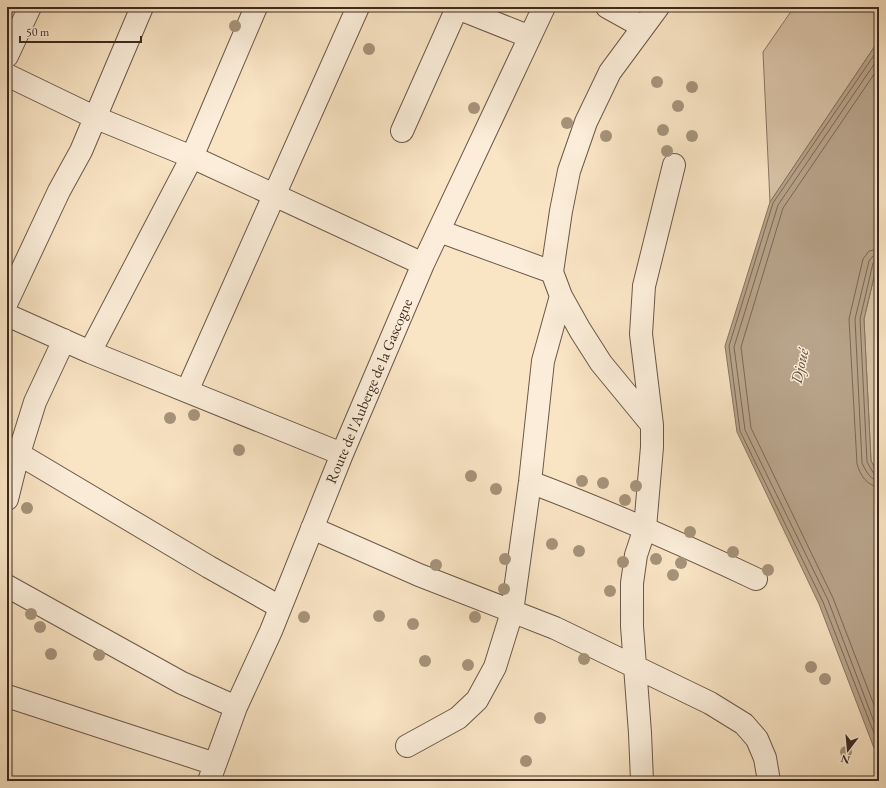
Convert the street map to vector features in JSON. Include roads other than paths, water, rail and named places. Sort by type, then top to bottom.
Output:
[{"type":"street","points":[[7,56],[30,7]]},
{"type":"street","points":[[7,302],[59,191],[81,151],[94,117],[142,7]]},
{"type":"street","points":[[90,352],[192,157],[256,7]]},
{"type":"street","points":[[188,391],[358,7]]},
{"type":"street","name":"Route de l'Auberge de la Gascogne","points":[[212,773],[236,707],[271,632],[342,454],[423,264],[544,7]]},
{"type":"street","points":[[608,7],[643,27]]},
{"type":"street","points":[[652,425],[602,363],[580,330],[561,296],[552,272],[561,211],[569,171],[586,122],[610,72],[658,7]]},
{"type":"street","points":[[402,131],[456,8],[530,36]]},
{"type":"street","points":[[7,76],[94,117],[192,157],[423,264]]},
{"type":"street","points":[[642,781],[632,626],[632,583],[636,555],[645,528],[652,453],[652,425],[641,334],[644,286],[674,165]]},
{"type":"street","points":[[439,231],[552,272]]},
{"type":"street","points":[[407,746],[458,718],[476,700],[495,667],[512,612],[530,482],[543,361],[561,296]]},
{"type":"street","points":[[7,315],[90,352],[342,454]]},
{"type":"street","points":[[7,499],[13,451],[34,402],[64,340]]},
{"type":"street","points":[[13,451],[209,567],[280,607]]},
{"type":"street","points":[[530,482],[645,528],[756,579]]},
{"type":"street","points":[[312,528],[419,575],[555,628],[710,703],[744,724],[757,739],[765,758],[769,781]]},
{"type":"street","points":[[7,586],[182,683],[236,707]]},
{"type":"street","points":[[7,696],[212,773]]},
{"type":"water","name":"Djoué","points":[[879,40],[879,256],[864,319],[871,461],[879,475],[879,751],[874,748],[819,604],[737,432],[725,346],[770,202]]}]
